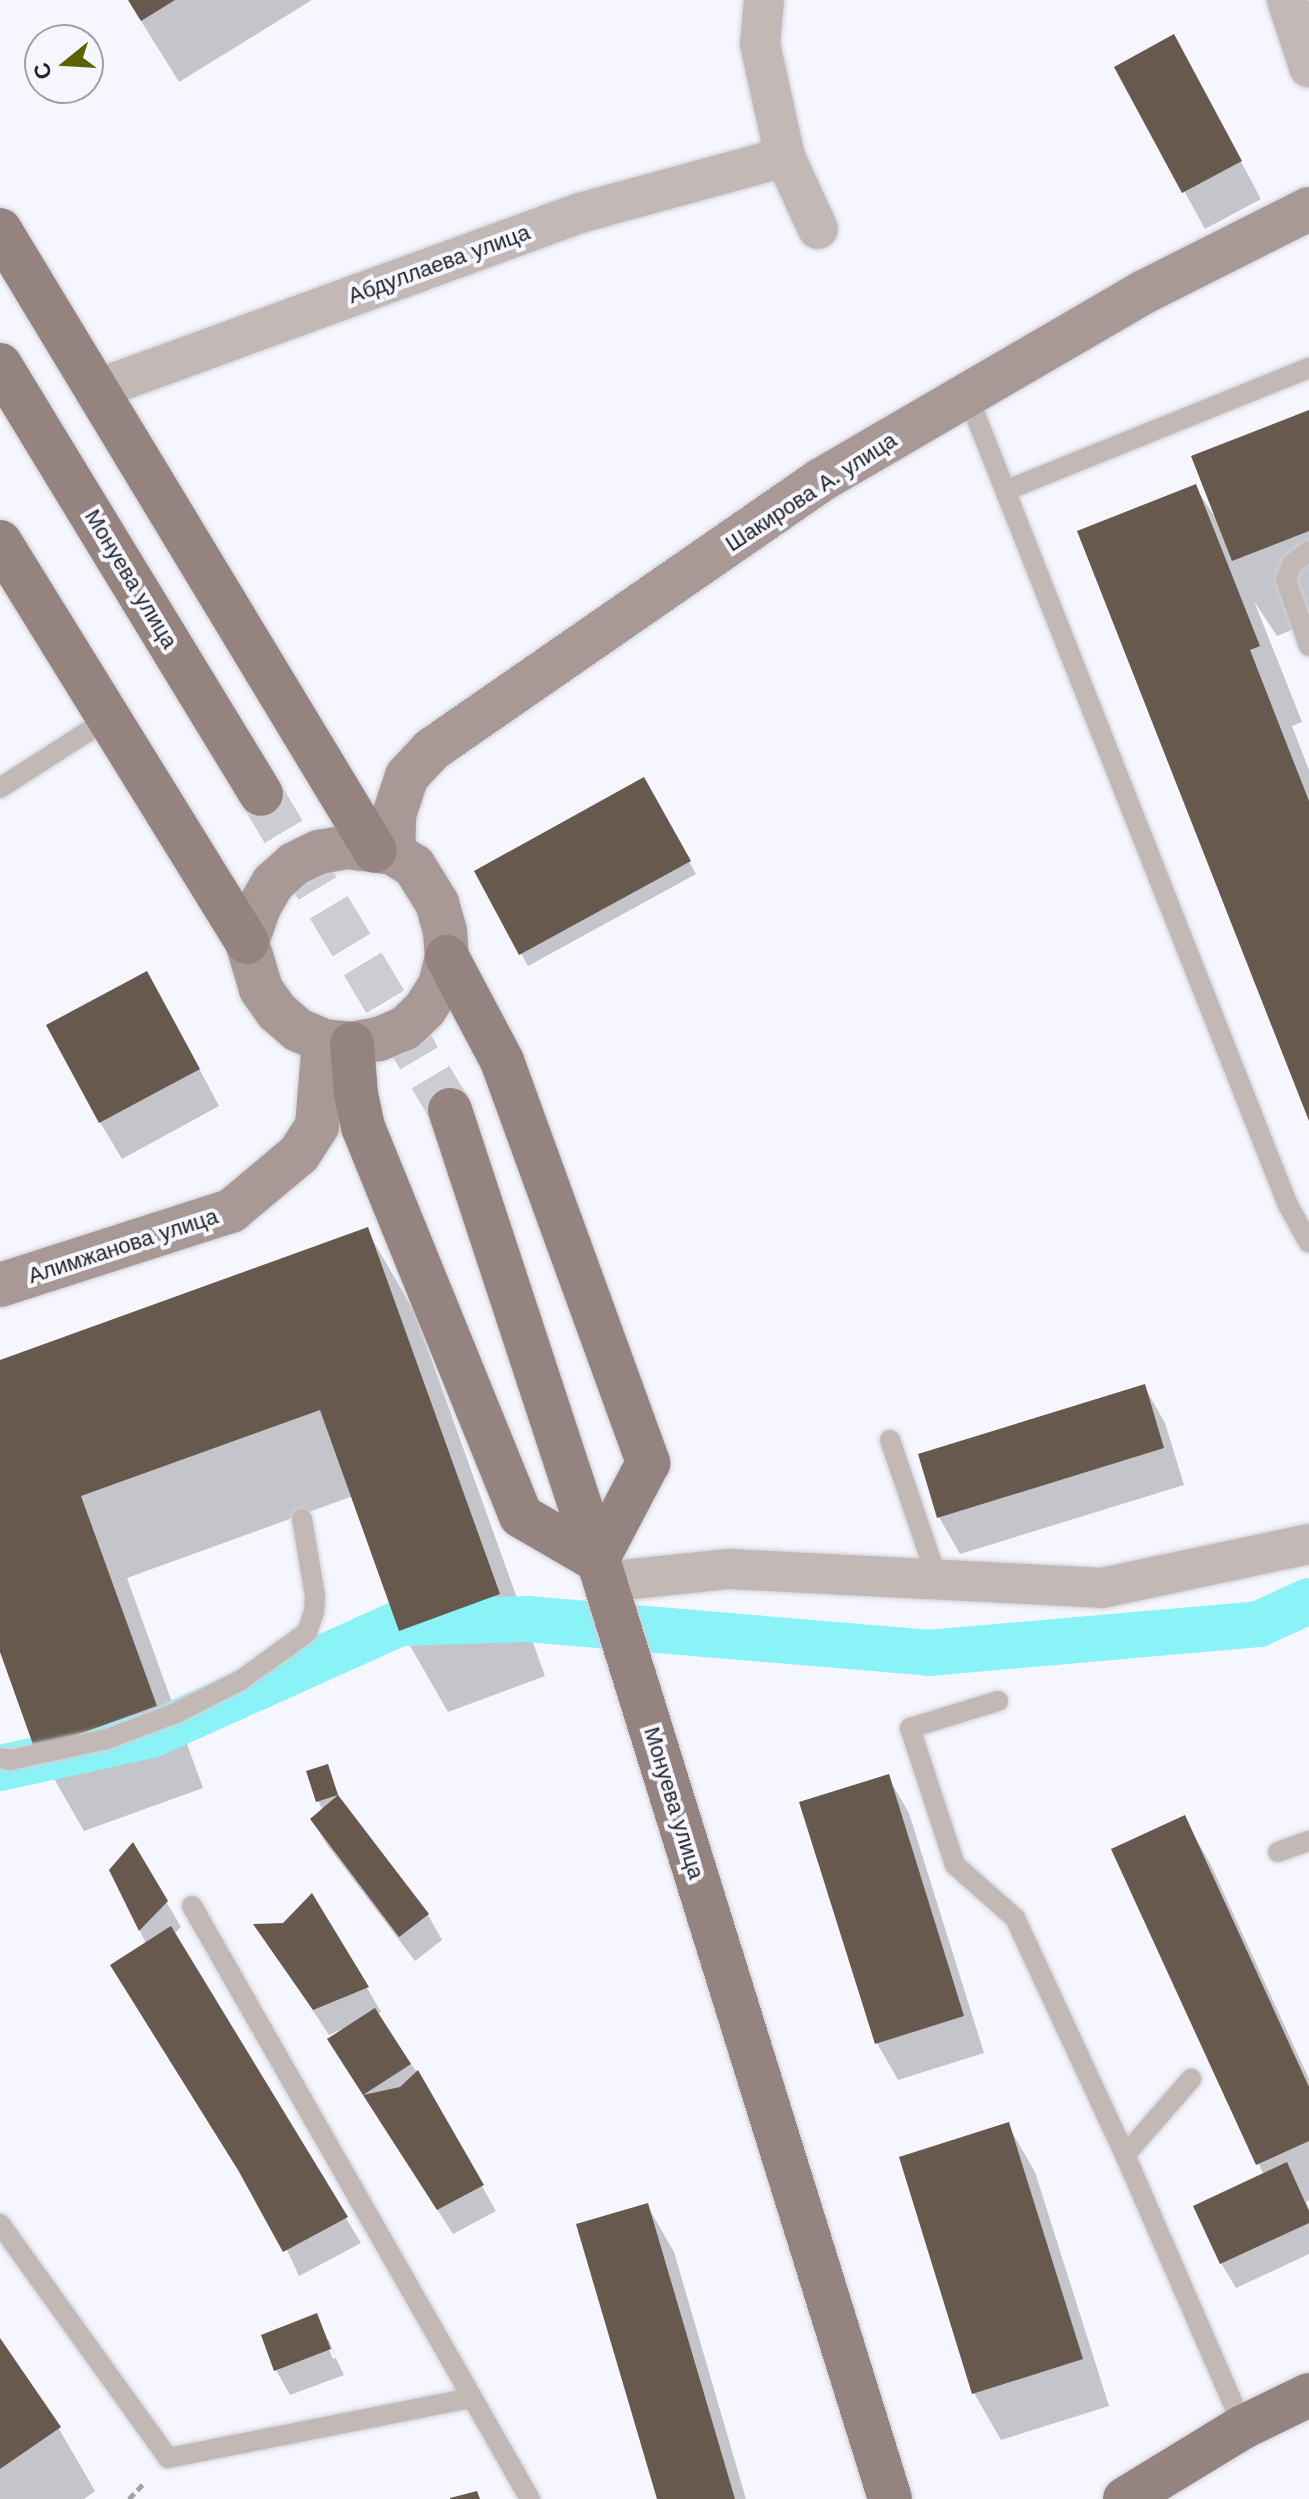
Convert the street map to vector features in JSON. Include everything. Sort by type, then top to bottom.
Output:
[{"type":"main road","name":"Шакирова А. улица","points":[[384,852],[407,776],[431,750],[821,480],[1144,292],[1309,209]]},
{"type":"main road","points":[[0,230],[384,852]]},
{"type":"main road","name":"Монуева улица","points":[[0,365],[261,794]]},
{"type":"main road","points":[[0,542],[247,942],[261,989],[277,1012],[298,1030],[338,1043],[379,1039],[405,1028],[425,1009],[440,985],[447,957]]},
{"type":"main road","points":[[247,942],[266,895],[294,864],[319,852],[347,847],[384,852],[414,866],[437,903],[447,957],[502,1061],[648,1463],[604,1582],[521,1516],[363,1127],[356,1094],[338,1043]]},
{"type":"main road","name":"Алимжанова улица","points":[[0,1285],[231,1211],[299,1154],[317,1126],[338,1043]]},
{"type":"main road","name":"Монуева улица","points":[[450,1110],[628,1657],[890,2499]]},
{"type":"main road","points":[[1125,2499],[1243,2427],[1309,2395]]},
{"type":"street","points":[[764,0],[760,44],[785,157],[818,229]]},
{"type":"street","points":[[1287,0],[1309,67]]},
{"type":"street","name":"Абдуллаева улица","points":[[98,389],[580,213],[785,157]]},
{"type":"street","points":[[604,1582],[729,1569],[1102,1588],[1309,1544]]},
{"type":"lane","points":[[1007,490],[1309,368]]},
{"type":"lane","points":[[967,394],[1288,1205],[1309,1243]]},
{"type":"lane","points":[[1309,551],[1292,564],[1286,580],[1309,646]]},
{"type":"lane","points":[[0,788],[109,718]]},
{"type":"lane","points":[[890,1440],[937,1578]]},
{"type":"lane","points":[[0,1758],[10,1760],[107,1739],[176,1713],[241,1680],[307,1632],[314,1612],[315,1596],[302,1519]]},
{"type":"lane","points":[[998,1701],[910,1728],[955,1865],[1015,1918],[1125,2155],[1243,2427]]},
{"type":"lane","points":[[1278,1852],[1309,1841]]},
{"type":"lane","points":[[192,1906],[530,2499]]},
{"type":"lane","points":[[1125,2155],[1191,2079]]},
{"type":"lane","points":[[0,2224],[168,2458],[471,2398]]},
{"type":"building","points":[[128,0],[175,0],[141,21]]},
{"type":"building","points":[[1174,34],[1242,161],[1182,193],[1114,67]]},
{"type":"building","points":[[1309,410],[1309,531],[1232,561],[1191,456]]},
{"type":"building","points":[[1196,484],[1260,646],[1250,650],[1309,801],[1309,1121],[1077,531]]},
{"type":"building","points":[[644,777],[691,861],[519,955],[474,871]]},
{"type":"building","points":[[147,971],[200,1069],[99,1123],[46,1025]]},
{"type":"building","points":[[368,1227],[500,1594],[399,1631],[320,1410],[81,1496],[157,1706],[35,1750],[0,1652],[0,1360]]},
{"type":"building","points":[[1145,1384],[1164,1448],[937,1518],[918,1454]]},
{"type":"building","points":[[328,1764],[338,1795],[316,1802],[306,1771]]},
{"type":"building","points":[[889,1774],[964,2016],[875,2044],[799,1802]]},
{"type":"building","points":[[338,1795],[429,1914],[399,1937],[310,1819]]},
{"type":"building","points":[[1185,1815],[1309,2087],[1309,2141],[1256,2165],[1111,1849]]},
{"type":"building","points":[[133,1842],[168,1901],[139,1931],[109,1870]]},
{"type":"building","points":[[312,1893],[369,1987],[313,2010],[253,1924],[283,1923]]},
{"type":"building","points":[[171,1926],[348,2217],[283,2252],[238,2170],[110,1965]]},
{"type":"building","points":[[375,2008],[411,2064],[363,2095],[327,2039]]},
{"type":"building","points":[[418,2070],[484,2185],[437,2210],[363,2095],[400,2087]]},
{"type":"building","points":[[1009,2122],[1083,2359],[972,2394],[899,2157]]},
{"type":"building","points":[[1287,2162],[1309,2211],[1309,2223],[1220,2264],[1193,2206]]},
{"type":"building","points":[[648,2203],[735,2499],[657,2499],[576,2224]]},
{"type":"building","points":[[317,2313],[331,2349],[274,2371],[261,2335]]},
{"type":"building","points":[[0,2338],[61,2427],[0,2469]]},
{"type":"building","points":[[477,2491],[480,2499],[450,2499],[450,2498]]},
{"type":"waterway","points":[[0,1768],[151,1735],[400,1623],[527,1619],[928,1653],[1259,1624],[1309,1601]]},
{"type":"tunnel","points":[[261,794],[450,1110]]}]
